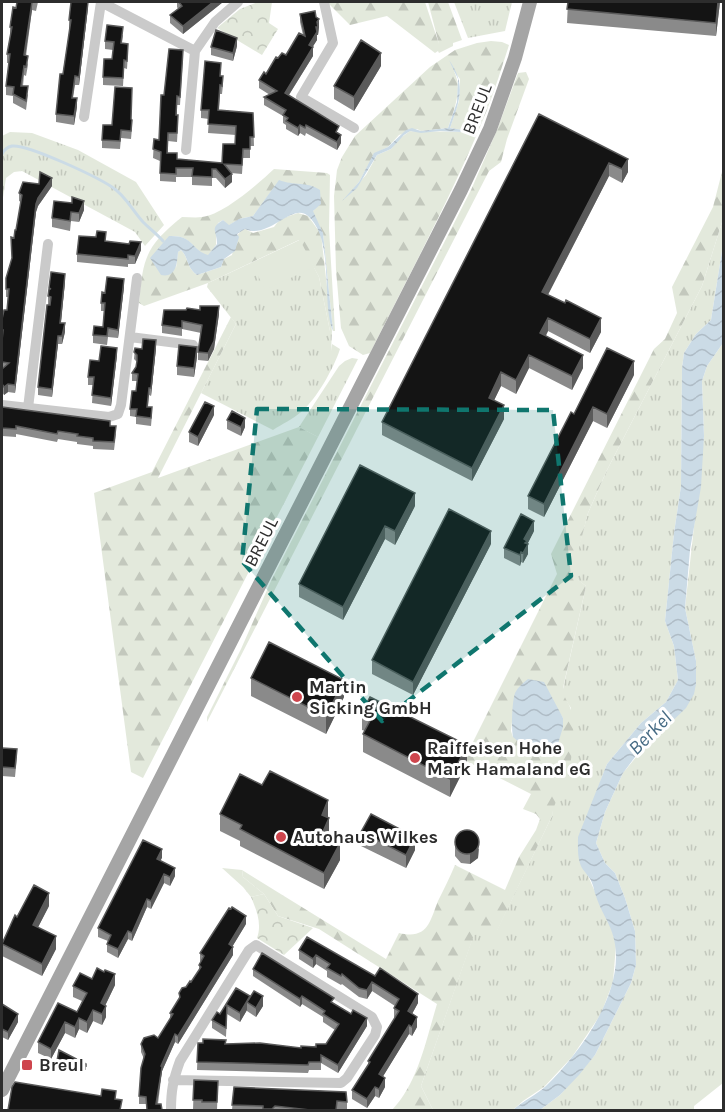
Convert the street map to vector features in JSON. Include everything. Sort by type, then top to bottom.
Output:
[{"type":"main road","name":"BREUL","points":[[2,1090],[461,190],[490,129],[515,56],[530,2]]},
{"type":"street","points":[[84,117],[101,2],[195,51]]},
{"type":"street","points":[[186,150],[195,51],[215,22],[238,2]]},
{"type":"street","points":[[324,2],[333,43],[301,97],[354,128]]},
{"type":"street","points":[[28,408],[48,244]]},
{"type":"street","points":[[2,405],[109,417],[118,414],[137,278]]},
{"type":"street","points":[[130,337],[193,345]]},
{"type":"street","points":[[171,1110],[171,1090],[173,1080],[180,1062],[249,950],[256,945],[372,1017],[377,1027],[375,1035],[347,1078],[341,1083],[173,1080]]},
{"type":"highlighted area","points":[[257,409],[553,410],[571,576],[382,721],[242,561]]},
{"type":"green space","points":[[258,2],[272,2],[269,23],[278,29],[262,55],[217,28],[240,9]]},
{"type":"green space","points":[[327,2],[425,2],[439,44],[428,2],[448,2],[462,40],[435,53],[387,16],[350,25]]},
{"type":"green space","points":[[454,2],[512,2],[505,31],[468,38]]},
{"type":"green space","points":[[491,41],[509,45],[490,102],[431,233],[370,353],[363,355],[349,346],[341,328],[336,270],[334,196],[337,170],[355,136],[430,67],[455,50]],"holes":[[[454,71],[460,79],[459,101],[450,128],[462,130],[462,132],[411,131],[417,129],[421,131],[448,128],[458,92]],[[409,132],[391,149],[377,155],[366,175],[349,194],[359,182],[374,154],[388,147],[399,135]]]},
{"type":"green space","points":[[526,72],[529,79],[501,162],[489,171],[207,722],[207,717],[241,649],[271,581],[471,190],[518,73]]},
{"type":"green space","points":[[10,132],[32,133],[78,150],[136,182],[164,225],[145,246],[135,232],[22,171],[14,172],[6,178],[2,204],[2,136]]},
{"type":"green space","points":[[723,168],[723,219],[702,286],[607,470],[588,513],[572,575],[586,586],[563,688],[571,710],[573,724],[567,778],[552,816],[497,931],[474,935],[421,1086],[433,1110],[392,1110],[415,1074],[437,1004],[319,929],[278,916],[264,894],[243,877],[242,870],[386,959],[399,933],[416,934],[430,922],[455,865],[505,890],[519,857],[536,830],[540,819],[536,814],[523,809],[531,794],[464,760],[557,574],[551,554],[654,349],[665,339],[677,313],[672,287],[713,207]],"holes":[[[515,694],[555,706],[563,718],[513,737],[511,731]]]},
{"type":"green space","points":[[274,169],[330,175],[329,228],[335,331],[333,331],[323,233],[313,214],[318,205],[297,185],[273,189],[253,216],[239,219],[228,226],[223,220],[218,223],[216,245],[208,256],[187,240],[169,236],[176,268],[178,252],[181,250],[191,269],[197,275],[221,267],[224,259],[232,255],[235,240],[241,231],[245,229],[253,233],[274,227],[280,219],[298,213],[308,216],[321,234],[332,331],[330,331],[319,277],[299,240],[208,283],[144,306],[139,303],[145,263],[154,245],[170,227],[182,217],[200,217],[220,211],[250,190]]},
{"type":"green space","points":[[723,219],[723,245],[711,320],[696,334],[684,353],[682,368],[681,486],[665,621],[674,646],[678,680],[666,702],[641,723],[607,764],[595,796],[588,876],[612,930],[616,945],[613,982],[601,1014],[572,1057],[544,1087],[513,1110],[433,1110],[421,1086],[474,934],[497,930],[552,816],[553,805],[568,773],[571,708],[563,696],[563,689],[586,586],[571,575],[588,513],[607,470],[702,286]]},
{"type":"green space","points":[[300,240],[319,277],[330,331],[332,331],[331,351],[332,344],[340,349],[329,374],[313,400],[298,415],[273,430],[201,393],[236,324],[207,287],[208,283]]},
{"type":"green space","points":[[300,240],[314,267],[265,290],[252,263]]},
{"type":"green space","points":[[231,317],[236,324],[158,478],[299,427],[318,437],[143,778],[131,772],[94,493],[152,472]]},
{"type":"green space","points":[[723,343],[723,1083],[694,1106],[694,1110],[540,1110],[560,1095],[595,1055],[631,983],[636,965],[635,931],[625,898],[615,873],[605,863],[596,843],[605,812],[623,773],[696,684],[696,661],[685,608],[704,436],[702,381],[707,366]]},
{"type":"green space","points":[[352,358],[358,359],[318,437],[299,427],[339,366]]},
{"type":"green space","points":[[222,868],[242,870],[243,877],[264,894],[251,897]]},
{"type":"green space","points":[[264,894],[278,916],[313,928],[284,955],[257,938],[259,923],[251,897]]},
{"type":"water","points":[[449,60],[455,69],[458,78],[460,86],[460,94],[450,128],[463,130],[462,132],[410,131],[391,149],[377,155],[357,188],[342,201],[359,182],[374,153],[388,147],[406,130],[448,128],[457,102],[458,79]]},
{"type":"water","points":[[279,180],[310,185],[320,190],[321,204],[313,211],[323,233],[333,331],[322,240],[316,226],[308,216],[302,213],[287,217],[263,230],[245,229],[237,234],[239,237],[235,251],[224,259],[221,267],[197,275],[191,269],[181,250],[178,252],[175,269],[170,274],[161,275],[150,258],[169,236],[188,240],[202,253],[208,255],[217,244],[216,226],[223,220],[229,225],[239,219],[253,216]]},
{"type":"water","name":"Berkel","points":[[723,245],[723,343],[707,366],[702,381],[704,436],[701,487],[690,550],[685,608],[696,661],[694,694],[686,708],[635,757],[623,773],[605,812],[596,843],[605,863],[615,873],[625,898],[635,931],[636,965],[631,983],[595,1055],[579,1075],[560,1095],[540,1110],[513,1110],[546,1086],[575,1053],[601,1012],[610,990],[615,968],[615,946],[591,881],[580,864],[578,837],[607,764],[641,723],[666,702],[678,680],[674,646],[665,621],[681,486],[682,368],[684,353],[696,334],[711,320]]},
{"type":"water","points":[[528,679],[544,682],[563,718],[563,727],[557,747],[542,753],[529,750],[513,737],[512,715],[515,693]]},
{"type":"building","points":[[17,2],[32,2],[24,55],[28,56],[21,86],[28,86],[26,101],[13,94],[14,87],[6,86],[10,54],[7,54],[12,27],[10,27],[13,7],[16,8]]},
{"type":"building","points":[[71,2],[88,2],[79,77],[75,76],[72,98],[77,98],[74,116],[56,114],[60,74],[63,74],[71,20],[69,20]]},
{"type":"building","points":[[179,2],[213,2],[183,26],[170,15],[182,6]]},
{"type":"building","points":[[568,2],[718,2],[716,23],[567,9]]},
{"type":"building","points":[[315,11],[319,19],[317,32],[309,45],[313,47],[285,93],[339,126],[336,132],[341,135],[337,142],[306,125],[305,128],[300,125],[298,128],[286,121],[288,118],[283,115],[286,110],[264,97],[277,91],[259,80],[264,72],[266,74],[276,57],[278,58],[282,53],[286,55],[299,33],[305,36],[300,14]]},
{"type":"building","points":[[107,25],[123,27],[121,43],[128,44],[123,78],[103,77],[104,59],[112,59],[114,42],[105,41]]},
{"type":"building","points":[[216,30],[237,38],[233,53],[211,47]]},
{"type":"building","points":[[361,40],[381,53],[354,97],[334,86]]},
{"type":"building","points":[[169,49],[183,50],[180,97],[177,96],[177,133],[168,133],[167,153],[177,153],[177,159],[222,163],[223,144],[235,144],[236,126],[208,124],[209,110],[201,110],[205,61],[221,63],[220,76],[223,76],[218,110],[253,113],[254,137],[250,137],[250,149],[243,149],[242,165],[224,164],[232,174],[225,179],[216,169],[212,169],[212,177],[192,176],[193,168],[176,168],[176,174],[160,173],[161,152],[153,149],[154,139],[159,140],[161,95],[164,95]]},
{"type":"building","points":[[115,87],[132,88],[131,131],[121,130],[120,141],[102,140],[103,125],[112,125]]},
{"type":"building","points":[[539,114],[628,159],[622,169],[609,163],[542,292],[565,303],[566,300],[601,318],[590,339],[548,318],[540,333],[583,355],[572,376],[529,355],[516,380],[501,372],[489,398],[504,405],[472,468],[382,422]]},
{"type":"building","points":[[40,172],[52,178],[36,204],[15,385],[8,384],[4,387],[2,369],[9,363],[2,362],[2,319],[4,310],[7,310],[9,289],[6,289],[6,278],[12,258],[11,237],[14,238],[16,230],[22,195],[19,193],[23,182],[39,184]]},
{"type":"building","points":[[72,197],[84,201],[79,213],[71,212],[70,221],[52,218],[54,201],[72,203]]},
{"type":"building","points":[[97,231],[106,232],[105,241],[129,244],[130,241],[141,242],[135,256],[128,255],[128,259],[77,254],[79,236],[96,237]]},
{"type":"building","points":[[51,272],[65,274],[60,323],[65,323],[62,336],[58,336],[52,389],[38,387],[47,305],[50,305],[51,297],[48,296],[49,289],[51,289],[49,288]]},
{"type":"building","points":[[107,277],[124,279],[118,330],[108,328],[107,336],[93,335],[94,326],[103,327],[105,303],[101,303]]},
{"type":"building","points":[[200,306],[219,306],[214,341],[208,353],[198,352],[202,325],[182,321],[182,328],[162,325],[164,310],[186,310],[187,308],[200,310]]},
{"type":"building","points":[[143,339],[156,340],[147,407],[152,407],[151,418],[136,416],[137,409],[130,409],[132,391],[136,391],[138,374],[132,373],[137,361],[137,355],[134,352],[135,348],[142,349]]},
{"type":"building","points":[[179,345],[197,347],[194,368],[177,366]]},
{"type":"building","points":[[101,346],[117,348],[111,398],[92,395],[94,377],[88,377],[90,360],[99,361]]},
{"type":"building","points":[[607,348],[634,361],[607,414],[593,407],[544,504],[528,496],[571,412],[574,414]]},
{"type":"building","points":[[205,402],[214,406],[198,437],[189,432]]},
{"type":"building","points":[[2,407],[110,421],[110,426],[116,426],[114,442],[93,441],[93,438],[58,431],[57,434],[16,426],[16,429],[2,428]]},
{"type":"building","points":[[232,411],[245,418],[241,427],[227,420]]},
{"type":"building","points":[[360,465],[415,493],[395,531],[385,526],[343,607],[299,584]]},
{"type":"building","points":[[449,509],[491,531],[413,682],[372,660]]},
{"type":"building","points":[[521,514],[534,521],[524,539],[528,544],[520,555],[504,548]]},
{"type":"building","points":[[269,642],[344,680],[326,716],[251,678]]},
{"type":"building","points":[[370,697],[467,745],[450,779],[363,734],[372,717],[362,712]]},
{"type":"building","points":[[2,748],[17,749],[15,768],[2,767]]},
{"type":"building","points":[[270,771],[328,800],[322,815],[329,818],[322,834],[340,843],[324,873],[240,829],[242,825],[220,814],[240,774],[262,785]]},
{"type":"building","points":[[371,814],[415,837],[406,855],[361,832]]},
{"type":"building","points":[[467,830],[476,833],[479,842],[476,851],[467,854],[458,851],[455,842],[458,833]]},
{"type":"building","points":[[143,840],[162,849],[157,859],[175,868],[170,877],[164,874],[151,901],[147,899],[132,933],[128,931],[118,949],[107,944],[111,935],[98,928]]},
{"type":"building","points":[[34,885],[49,893],[33,925],[56,936],[42,964],[2,944],[15,915],[17,917]]},
{"type":"building","points":[[232,907],[246,916],[229,944],[233,947],[178,1036],[175,1034],[161,1066],[156,1104],[161,1104],[162,1110],[147,1110],[146,1097],[139,1096],[141,1068],[145,1054],[141,1044],[144,1038],[154,1035],[158,1038],[173,1014],[170,1013],[180,997],[179,993],[182,988],[191,982],[201,967],[199,965],[204,956],[200,953],[229,908]]},
{"type":"building","points":[[307,937],[375,976],[380,968],[418,994],[408,1011],[417,1017],[412,1027],[409,1025],[379,1074],[385,1078],[379,1089],[375,1087],[367,1099],[352,1090],[399,1011],[394,1008],[399,999],[372,982],[367,990],[359,988],[342,974],[341,976],[327,968],[330,964],[316,955],[313,959],[299,950]]},
{"type":"building","points":[[262,953],[334,998],[331,1002],[351,1014],[353,1010],[367,1018],[338,1065],[321,1055],[321,1062],[309,1062],[308,1065],[197,1062],[198,1043],[203,1043],[203,1039],[226,1040],[225,1044],[260,1043],[301,1048],[301,1046],[316,1047],[316,1044],[326,1044],[339,1024],[323,1014],[325,1011],[302,996],[300,999],[253,969]]},
{"type":"building","points":[[97,968],[115,974],[101,1003],[106,1006],[102,1014],[93,1010],[87,1022],[79,1018],[75,1027],[65,1022],[51,1049],[38,1042],[58,1003],[77,1012],[87,993],[73,986],[80,973],[92,979]]},
{"type":"building","points":[[236,988],[250,996],[240,1013],[227,1005],[226,1028],[212,1020],[217,1012],[220,1014]]},
{"type":"building","points":[[254,991],[263,996],[256,1008],[247,1002]]},
{"type":"building","points":[[2,1004],[18,1014],[8,1032],[2,1029]]},
{"type":"building","points":[[59,1050],[86,1064],[86,1066],[57,1061]]},
{"type":"building","points":[[194,1080],[218,1081],[217,1102],[193,1100]]},
{"type":"building","points":[[15,1082],[101,1096],[102,1089],[116,1091],[115,1099],[122,1100],[120,1110],[8,1110]]},
{"type":"building","points":[[234,1087],[346,1092],[347,1102],[337,1101],[336,1110],[275,1106],[272,1109],[263,1109],[263,1106],[232,1105]]},
{"type":"waterway","points":[[2,154],[10,146],[32,150],[104,182],[121,194],[143,222],[163,241]]},
{"type":"place","name":"Martin Sicking GmbH","points":[[297,697]]},
{"type":"place","name":"Raiffeisen Hohe Mark Hamaland eG","points":[[415,758]]},
{"type":"place","name":"Autohaus Wilkes","points":[[281,837]]},
{"type":"place","name":"Breul","points":[[27,1065]]}]
